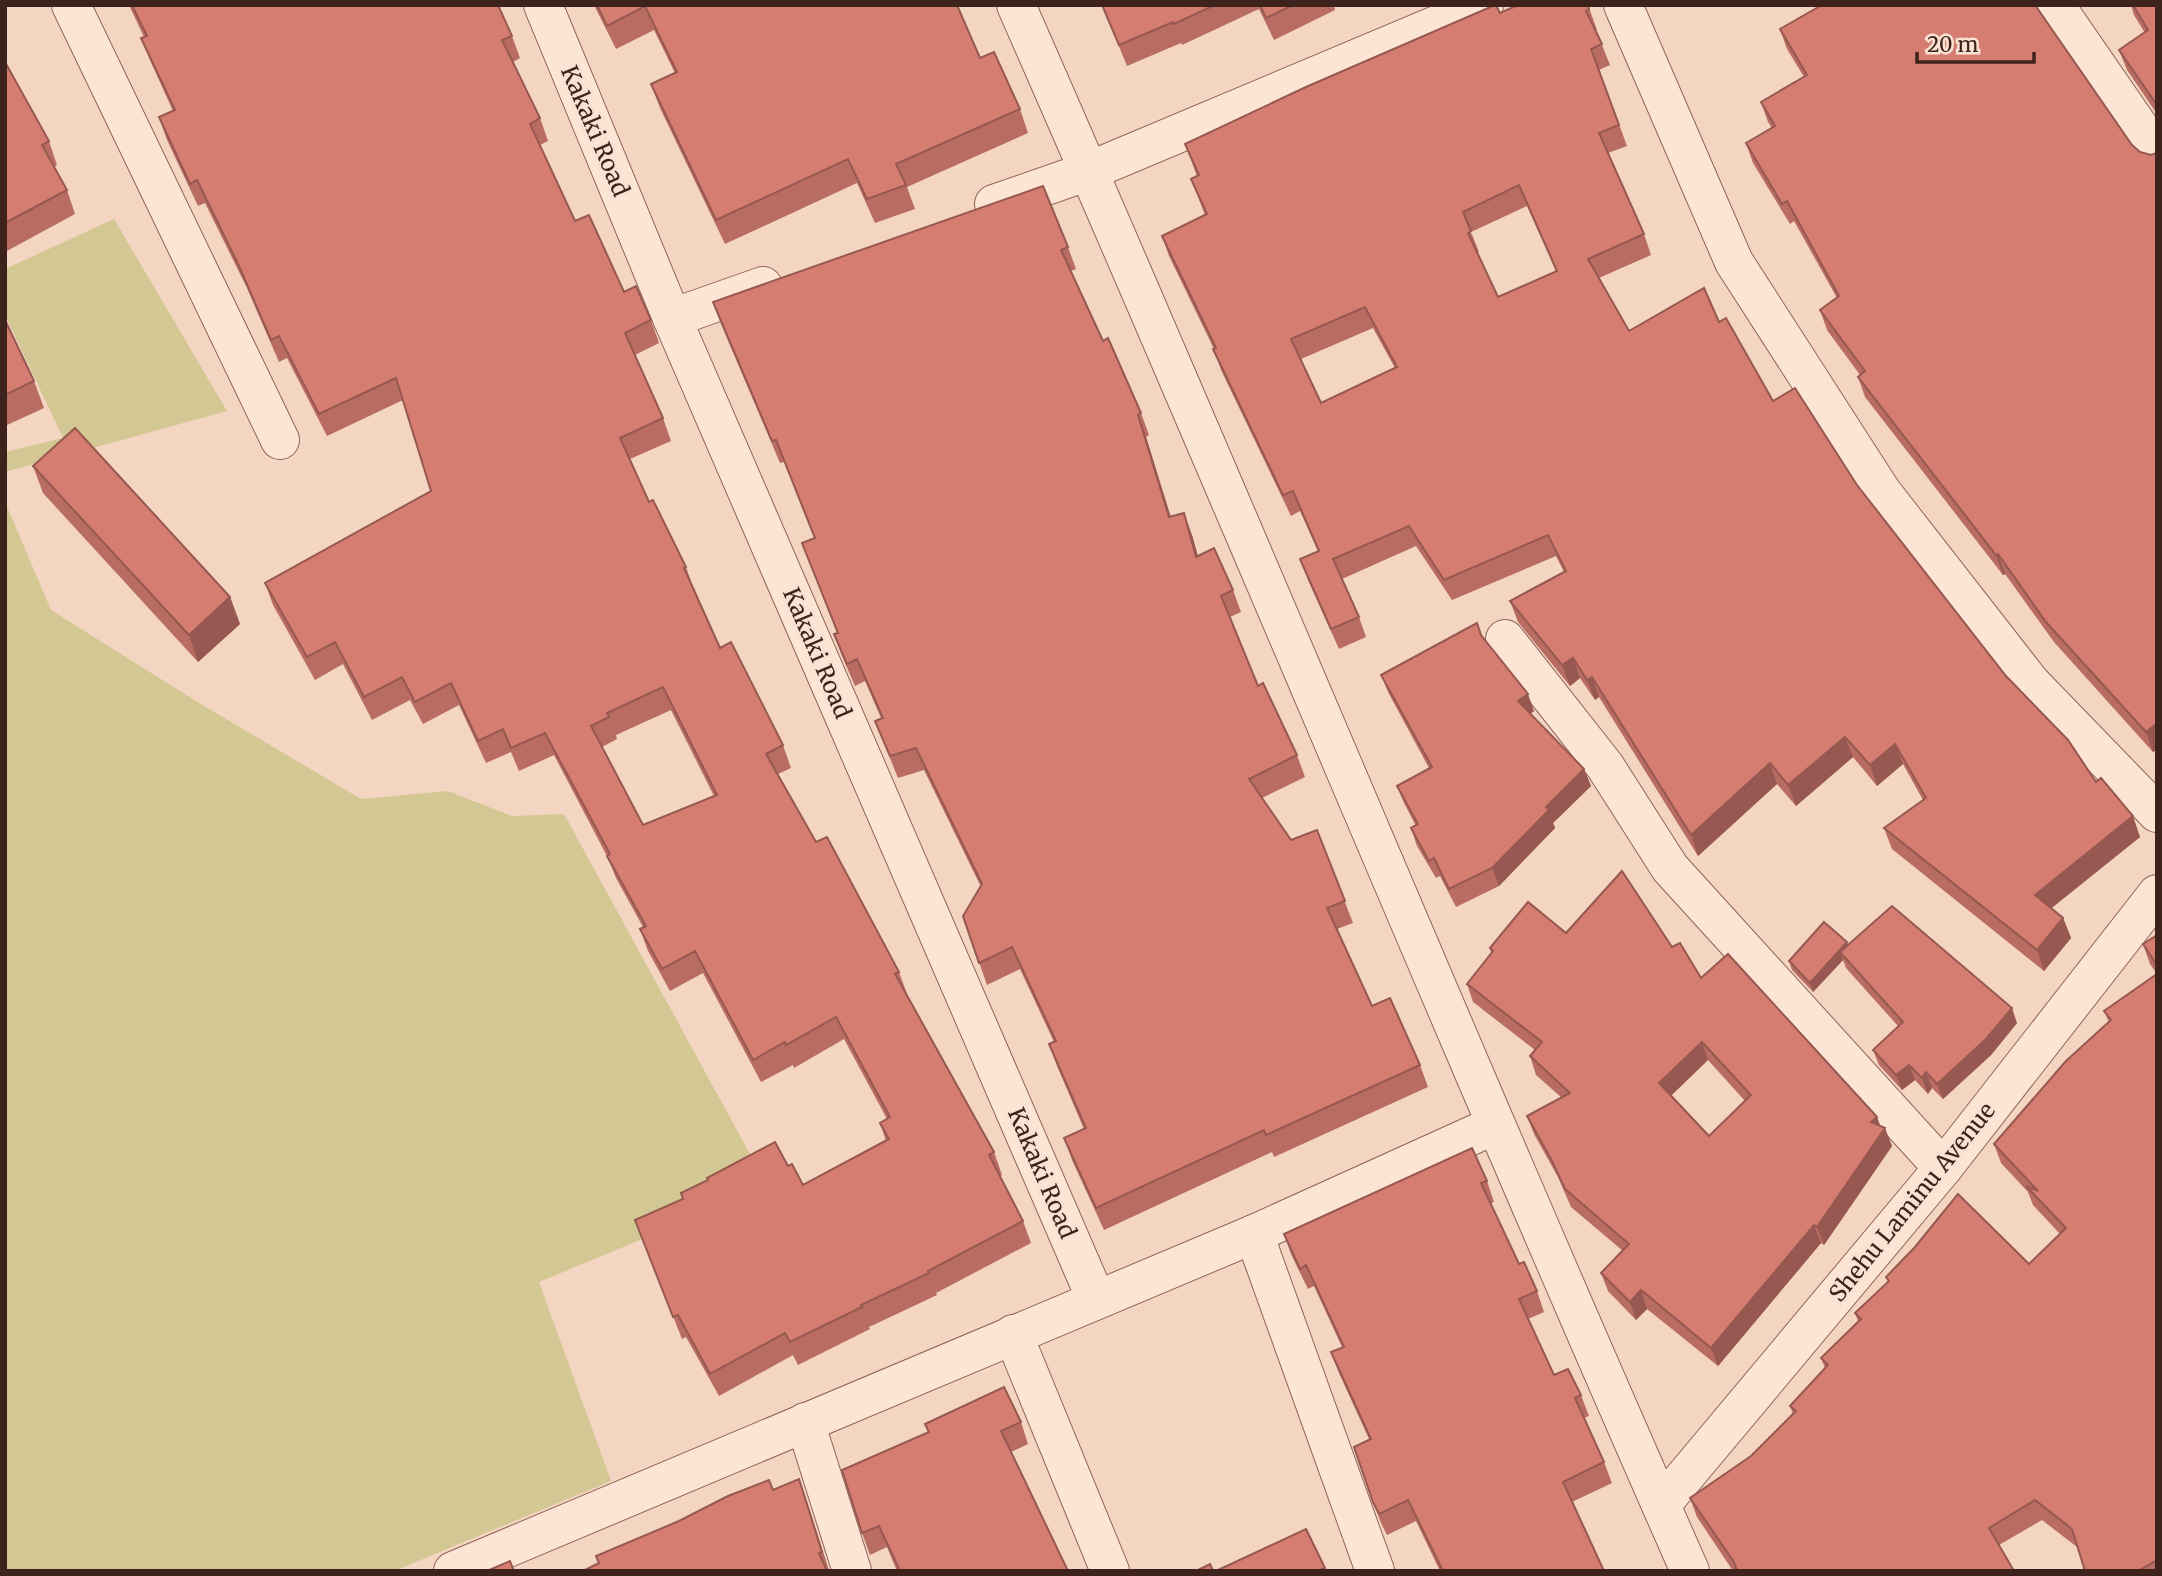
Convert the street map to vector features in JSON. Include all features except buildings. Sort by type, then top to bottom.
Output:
[{"type":"street","points":[[71,5],[280,440]]},
{"type":"street","name":"Kakaki Road","points":[[542,5],[672,318],[1096,1299]]},
{"type":"street","points":[[1016,5],[1495,1125],[1690,1571]]},
{"type":"street","points":[[959,217],[1089,171],[1484,5]]},
{"type":"street","points":[[1623,5],[1734,262],[1882,492],[2032,683],[2157,813]]},
{"type":"street","points":[[2055,5],[2157,153]]},
{"type":"street","points":[[672,318],[790,276]]},
{"type":"street","points":[[1505,639],[1605,766],[1670,867],[1943,1168]]},
{"type":"street","name":"Shehu Laminu Avenue","points":[[1661,1505],[1943,1168],[2157,894]]},
{"type":"street","points":[[453,1571],[1254,1234],[1495,1125]]},
{"type":"street","points":[[1254,1234],[1375,1571]]},
{"type":"street","points":[[1013,1334],[1110,1571]]},
{"type":"street","points":[[805,1422],[852,1571]]},
{"type":"shaded area","points":[[114,219],[227,411],[5,472],[5,452],[63,438],[5,315],[5,269]]},
{"type":"shaded area","points":[[5,502],[51,610],[199,703],[361,799],[448,791],[512,816],[564,814],[768,1187],[539,1282],[611,1481],[394,1571],[5,1571]]}]
